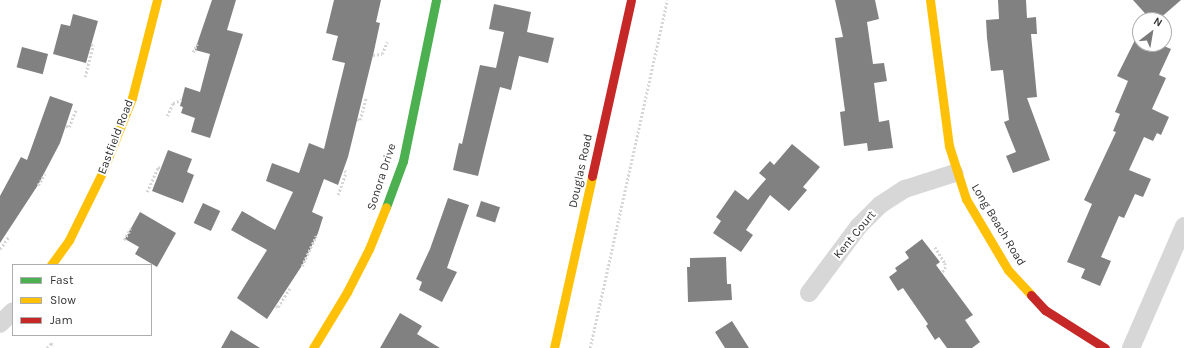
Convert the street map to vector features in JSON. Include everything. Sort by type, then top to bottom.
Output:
[{"type":"street","name":"Eastfield Road","points":[[52,264],[69,240],[102,173],[132,98],[157,0]]},
{"type":"street","name":"Sonora Drive","points":[[313,348],[347,292],[369,249],[395,184],[402,161],[436,0]]},
{"type":"street","name":"Douglas Road","points":[[554,348],[630,0]]},
{"type":"street","name":"Long Beach Road","points":[[930,0],[942,106],[955,173],[966,199],[1008,270],[1045,310],[1106,348]]},
{"type":"street","name":"Kent Court","points":[[809,293],[859,226],[880,205],[905,189],[955,173]]},
{"type":"street","points":[[1131,348],[1184,226]]},
{"type":"street","points":[[0,324],[12,312]]},
{"type":"path","points":[[590,348],[667,0]]},
{"type":"path","points":[[373,55],[382,54],[387,42]]},
{"type":"path","points":[[193,52],[197,44]]},
{"type":"path","points":[[85,77],[93,45],[91,45]]},
{"type":"path","points":[[357,119],[360,120],[366,97]]},
{"type":"path","points":[[167,116],[173,103],[182,100]]},
{"type":"path","points":[[66,126],[69,127],[76,110]]},
{"type":"path","points":[[147,192],[158,167],[161,168]]},
{"type":"path","points":[[338,195],[346,172],[344,171]]},
{"type":"path","points":[[38,185],[45,174]]},
{"type":"path","points":[[124,240],[130,229]]},
{"type":"path","points":[[0,249],[10,236]]},
{"type":"path","points":[[302,266],[316,236]]},
{"type":"path","points":[[935,247],[945,263],[946,267],[942,274]]},
{"type":"path","points":[[276,306],[278,307],[290,288]]},
{"type":"path","points":[[47,348],[51,343],[54,346]]},
{"type":"building","points":[[212,0],[236,0],[227,30],[243,34],[210,138],[191,132],[195,118],[181,113],[183,107],[180,106],[185,87],[200,92],[210,54],[195,50]]},
{"type":"building","points":[[334,0],[381,0],[376,22],[380,23],[348,157],[338,185],[324,179],[312,212],[323,217],[318,233],[303,264],[267,319],[237,298],[267,250],[231,230],[242,211],[275,230],[293,192],[266,181],[272,163],[299,173],[309,143],[324,149],[345,63],[332,60],[338,36],[326,33]]},
{"type":"building","points":[[835,0],[875,0],[879,19],[867,22],[873,64],[884,63],[887,81],[874,83],[879,122],[889,120],[893,148],[868,151],[867,143],[844,146],[840,112],[845,111],[835,38],[843,37]]},
{"type":"building","points":[[998,0],[1026,0],[1027,18],[1036,17],[1037,34],[1031,34],[1037,97],[1027,98],[1050,160],[1013,173],[1006,156],[1016,152],[1004,122],[1009,120],[1003,70],[991,71],[987,38],[986,20],[999,19]]},
{"type":"building","points":[[1133,0],[1181,0],[1167,12],[1144,12]]},
{"type":"building","points":[[494,4],[531,12],[527,32],[554,38],[548,63],[519,56],[511,90],[500,87],[478,176],[453,170],[459,143],[462,144],[480,65],[496,68],[504,32],[489,29]]},
{"type":"building","points":[[73,14],[98,21],[86,63],[53,54],[61,24],[70,26]]},
{"type":"building","points":[[1132,46],[1132,52],[1170,52],[1159,75],[1166,78],[1152,109],[1169,117],[1161,135],[1157,133],[1153,141],[1144,137],[1129,170],[1151,179],[1143,197],[1135,194],[1124,218],[1119,216],[1101,257],[1111,261],[1100,286],[1081,278],[1085,269],[1067,262],[1092,204],[1084,200],[1116,132],[1113,131],[1120,114],[1115,112],[1128,81],[1117,76]]},
{"type":"building","points":[[22,47],[48,54],[43,74],[17,67]]},
{"type":"building","points":[[50,96],[73,104],[60,143],[38,185],[0,243],[0,196],[21,157],[27,160]]},
{"type":"building","points":[[792,144],[820,167],[803,187],[807,190],[789,211],[770,195],[746,230],[753,235],[741,252],[713,233],[721,221],[716,217],[735,190],[748,200],[766,179],[759,173],[770,161],[774,165]]},
{"type":"building","points":[[168,150],[192,159],[187,172],[194,175],[183,203],[152,191]]},
{"type":"building","points":[[448,198],[469,205],[447,268],[457,272],[442,302],[419,290],[422,282],[416,279],[430,249]]},
{"type":"building","points":[[481,201],[500,207],[495,222],[476,216]]},
{"type":"building","points":[[203,203],[220,211],[211,231],[194,223]]},
{"type":"building","points":[[140,212],[176,233],[157,267],[135,254],[139,247],[125,239]]},
{"type":"building","points":[[922,239],[940,262],[936,265],[973,315],[965,320],[980,342],[972,348],[947,348],[939,337],[935,340],[926,326],[928,324],[903,288],[898,291],[889,277],[897,271],[895,268],[909,258],[905,252]]},
{"type":"building","points":[[726,257],[727,284],[731,284],[732,300],[688,302],[687,267],[690,267],[690,258]]},
{"type":"building","points":[[400,313],[422,326],[417,334],[440,348],[380,348]]},
{"type":"building","points":[[732,321],[749,348],[725,348],[715,332]]},
{"type":"building","points":[[231,330],[260,348],[221,348]]},
{"type":"traffic: fast","points":[[386,207],[403,161],[436,0]]},
{"type":"traffic: slow","points":[[52,264],[69,240],[102,173],[132,98],[157,0]]},
{"type":"traffic: slow","points":[[930,0],[949,146],[966,199],[1008,270],[1031,295]]},
{"type":"traffic: slow","points":[[554,348],[592,176]]},
{"type":"traffic: slow","points":[[313,348],[347,292],[369,249],[386,207]]},
{"type":"traffic: jam","points":[[592,176],[631,0]]},
{"type":"traffic: jam","points":[[1031,295],[1045,310],[1105,348]]}]
